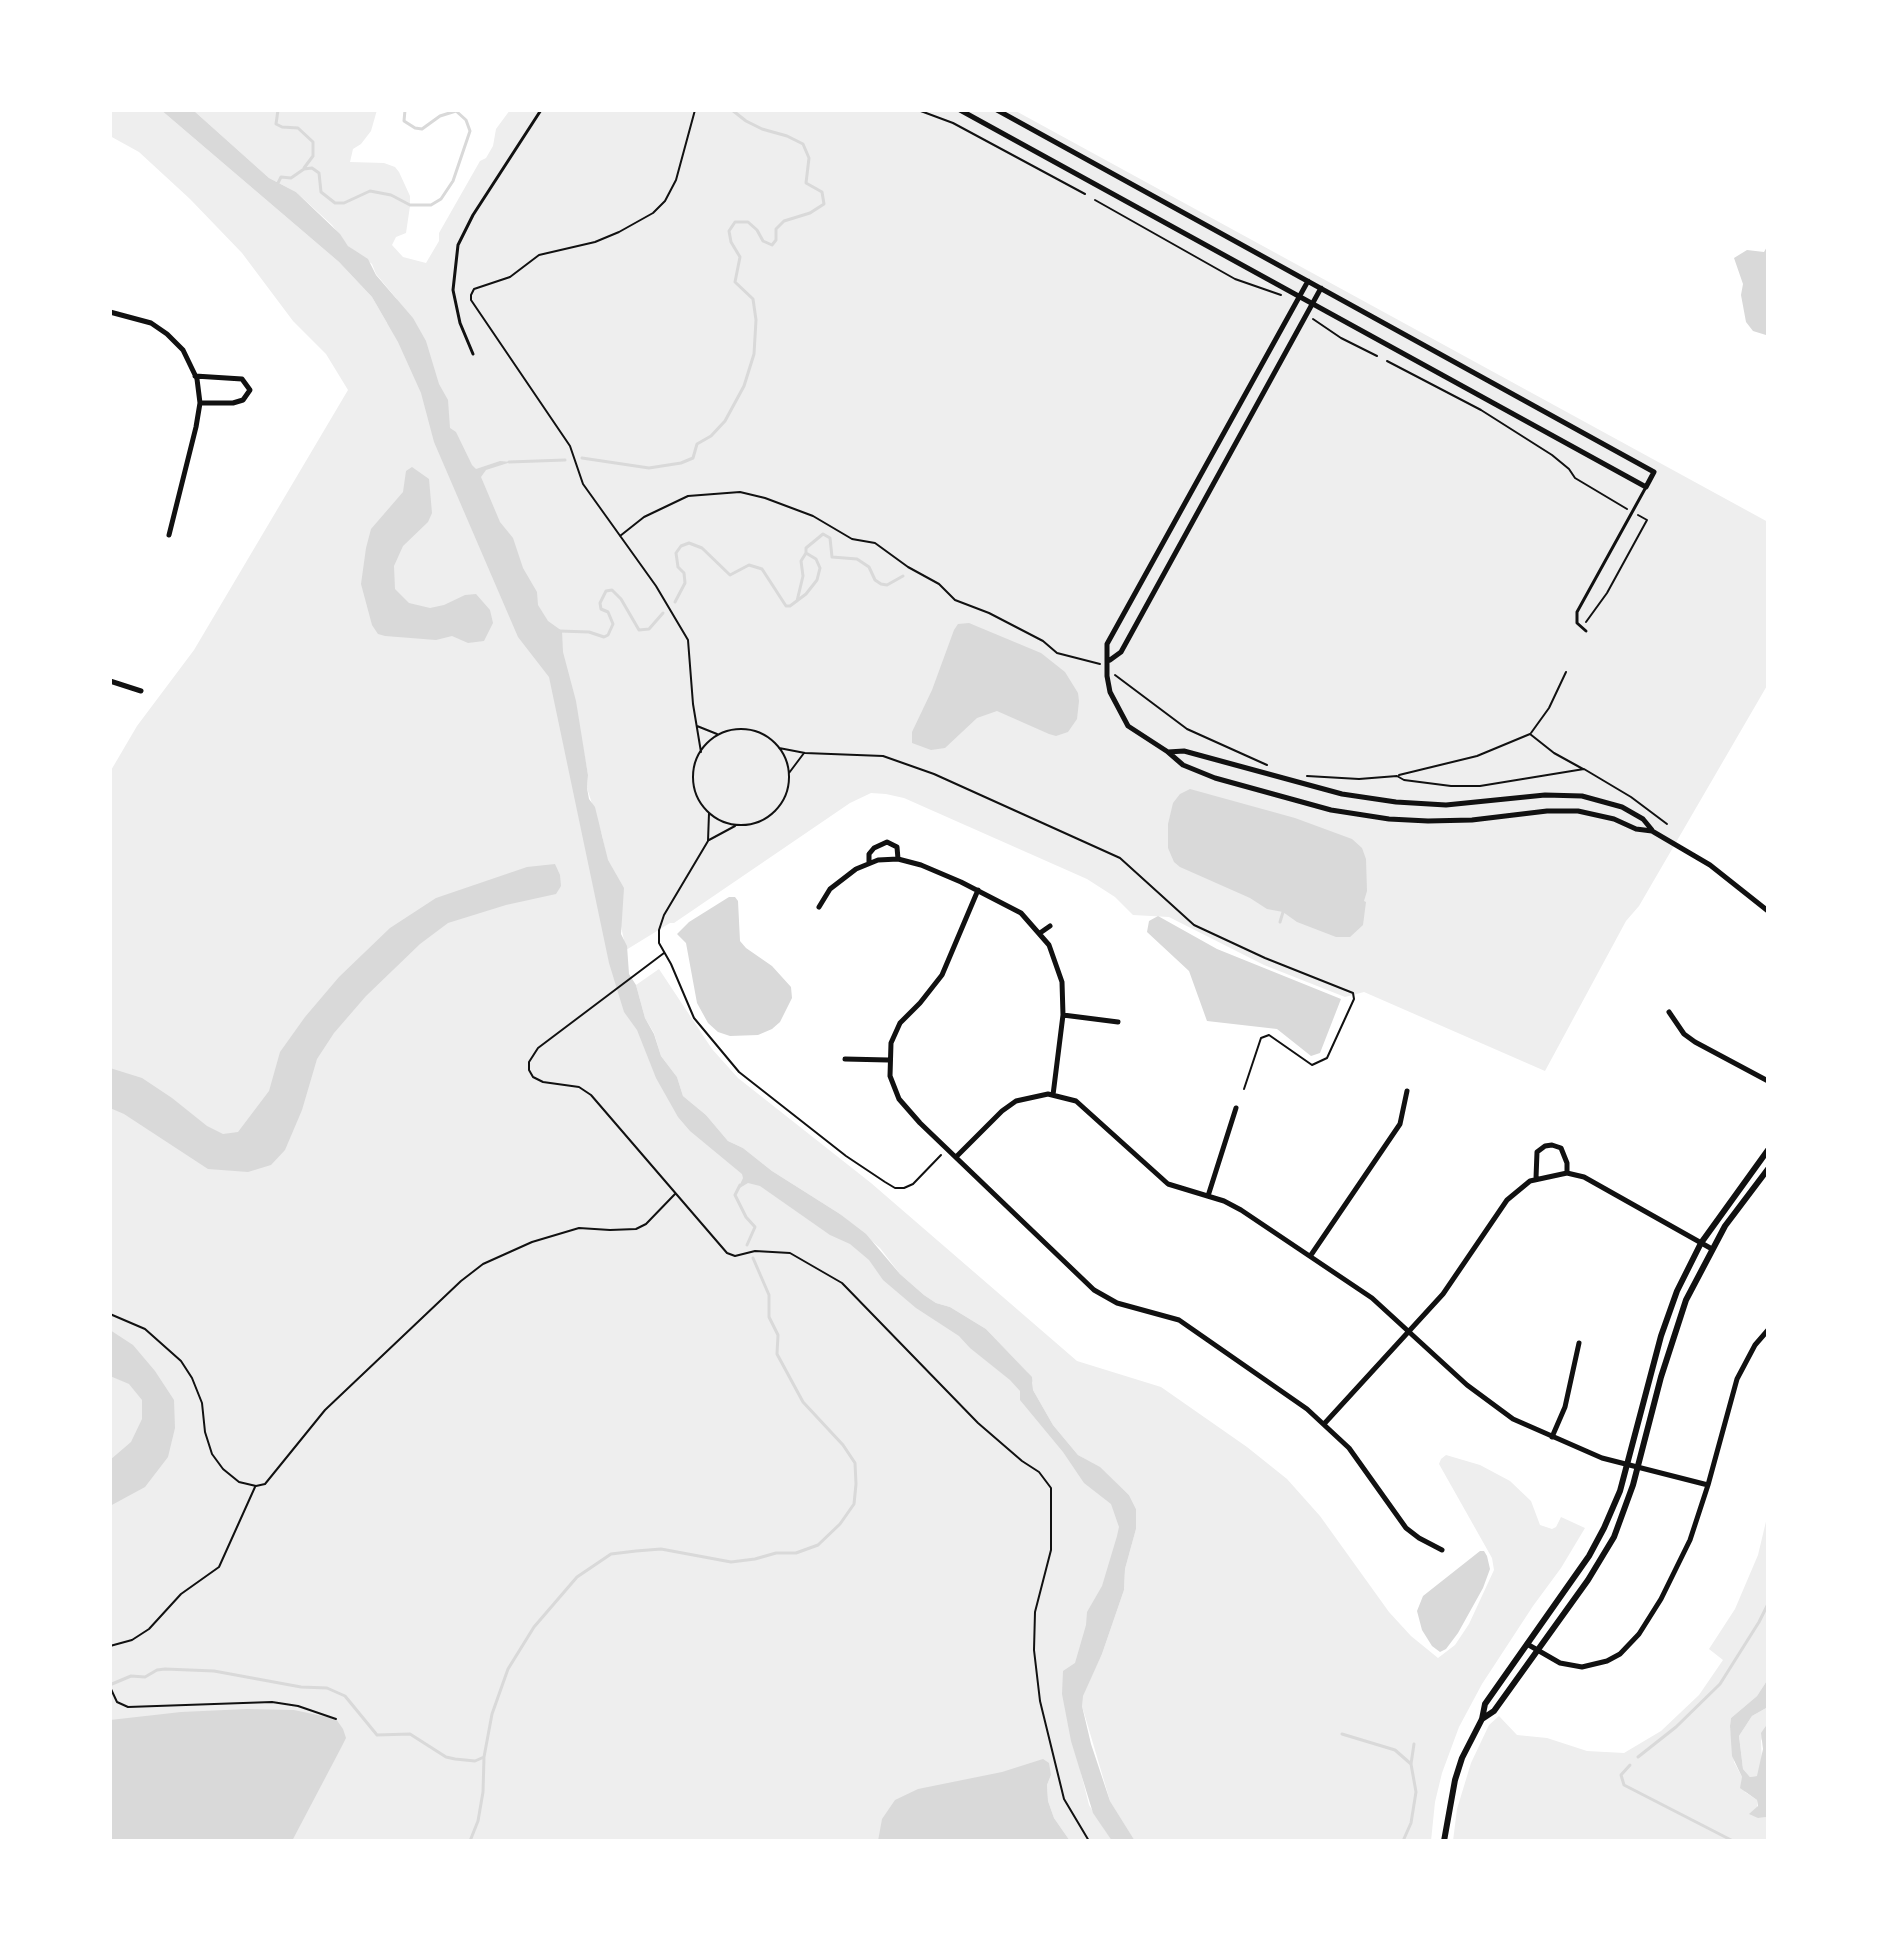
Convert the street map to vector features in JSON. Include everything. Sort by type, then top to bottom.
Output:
[{"type":"street","points":[[960,110],[1646,487],[1654,472],[997,110]]},
{"type":"street","points":[[1308,281],[1107,644],[1110,692],[1128,726],[1183,765],[1215,778],[1346,812],[1428,821],[1578,811],[1652,831]]},
{"type":"street","points":[[1109,660],[1121,652],[1321,288]]},
{"type":"street","points":[[110,312],[151,323],[167,334],[183,350],[195,376],[200,403],[169,535]]},
{"type":"street","points":[[195,376],[242,379],[250,390],[243,400],[233,403],[200,403]]},
{"type":"street","points":[[110,681],[141,691]]},
{"type":"street","points":[[1168,752],[1184,751],[1342,794],[1396,802],[1458,805],[1545,795],[1582,796],[1622,807],[1643,819],[1652,831],[1710,865],[1768,911]]},
{"type":"street","points":[[869,863],[869,854],[874,848],[887,842],[897,847],[898,859]]},
{"type":"street","points":[[819,907],[830,889],[869,863],[898,859],[921,865],[978,890],[1021,913],[1049,945],[1059,970],[1063,1015],[1053,1095]]},
{"type":"street","points":[[978,890],[942,975],[900,1023],[891,1043],[888,1060],[893,1088],[899,1099],[1094,1290],[1117,1303],[1183,1322],[1290,1395],[1349,1448],[1406,1528],[1442,1550]]},
{"type":"street","points":[[1040,933],[1050,926]]},
{"type":"street","points":[[1669,1012],[1684,1034],[1695,1042],[1768,1081]]},
{"type":"street","points":[[1063,1015],[1118,1022]]},
{"type":"street","points":[[845,1059],[888,1060]]},
{"type":"street","points":[[1311,1255],[1400,1124],[1407,1091]]},
{"type":"street","points":[[956,1157],[1006,1107],[1028,1097],[1066,1097],[1087,1109],[1168,1184],[1241,1210],[1372,1298],[1474,1390],[1513,1419],[1602,1458],[1708,1485]]},
{"type":"street","points":[[1208,1196],[1236,1108]]},
{"type":"street","points":[[1536,1178],[1537,1152],[1545,1146],[1561,1148],[1567,1173]]},
{"type":"street","points":[[1444,1841],[1455,1780],[1462,1758],[1482,1719],[1485,1704],[1589,1556],[1615,1504],[1661,1336],[1677,1291],[1701,1243],[1768,1150]]},
{"type":"street","points":[[1482,1719],[1494,1711],[1607,1548],[1624,1514],[1676,1324],[1725,1226],[1768,1169]]},
{"type":"street","points":[[1324,1424],[1443,1294],[1507,1200],[1536,1178],[1567,1173],[1595,1182],[1712,1249]]},
{"type":"street","points":[[1527,1644],[1560,1663],[1582,1667],[1607,1661],[1630,1645],[1656,1607],[1683,1555],[1708,1485],[1737,1379],[1749,1355],[1768,1330]]},
{"type":"street","points":[[1552,1437],[1565,1407],[1579,1343]]},
{"type":"lane","points":[[473,354],[460,323],[453,290],[458,245],[473,215],[541,110]]},
{"type":"lane","points":[[1586,631],[1577,623],[1577,612],[1646,487]]},
{"type":"path","points":[[695,110],[676,180],[665,201],[653,213],[595,242],[539,255],[510,277],[474,289],[471,300],[570,446],[583,484],[656,586],[688,640],[701,752],[693,777],[700,803],[721,821],[737,825],[752,824],[771,815],[784,798],[789,774],[805,753]]},
{"type":"path","points":[[918,110],[953,123],[1085,194]]},
{"type":"path","points":[[1095,200],[1235,279],[1285,297]]},
{"type":"path","points":[[1310,317],[1341,338],[1377,356]]},
{"type":"path","points":[[1387,361],[1481,410],[1552,455],[1575,478],[1628,509]]},
{"type":"path","points":[[620,536],[644,517],[688,496],[740,492],[765,498],[813,516],[852,539],[875,543],[939,584],[955,600],[989,613],[1043,641],[1057,653],[1094,661],[1187,729],[1275,768]]},
{"type":"path","points":[[1586,631],[1586,622],[1607,593],[1647,520],[1638,515]]},
{"type":"path","points":[[1306,776],[1359,779],[1397,776],[1477,756],[1530,734],[1549,708],[1566,672]]},
{"type":"path","points":[[696,725],[719,735]]},
{"type":"path","points":[[701,752],[719,735],[751,731],[761,734],[779,748],[789,774]]},
{"type":"path","points":[[1530,734],[1554,753],[1631,797],[1667,824]]},
{"type":"path","points":[[779,748],[805,753],[883,756],[934,774],[1120,858],[1194,925],[1265,958],[1353,993],[1354,999],[1327,1058],[1312,1065],[1269,1035],[1261,1038],[1244,1089]]},
{"type":"path","points":[[1397,776],[1404,780],[1451,786],[1480,786],[1584,769]]},
{"type":"path","points":[[709,813],[708,841],[664,915],[659,943],[694,1018],[739,1072],[846,1156],[895,1188],[904,1188],[921,1177],[941,1155]]},
{"type":"path","points":[[708,841],[737,825]]},
{"type":"path","points":[[664,953],[538,1048],[529,1062],[529,1070],[533,1077],[543,1082],[579,1087],[591,1095],[727,1253],[735,1256],[755,1251],[790,1253],[842,1283],[978,1423],[1039,1472],[1051,1488],[1051,1550],[1035,1612],[1034,1650],[1040,1701],[1064,1799],[1089,1841]]},
{"type":"path","points":[[110,1314],[145,1329],[181,1361],[202,1403],[205,1432],[212,1454],[223,1469],[239,1482],[256,1486],[270,1479],[335,1400],[483,1264],[532,1242],[579,1228],[636,1229],[646,1224],[676,1193]]},
{"type":"path","points":[[110,1646],[132,1640],[149,1629],[181,1594],[219,1567],[256,1486]]},
{"type":"path","points":[[110,1687],[117,1702],[128,1707],[272,1702],[298,1706],[336,1719]]},
{"type":"shaded area","points":[[110,110],[161,110],[339,262],[372,297],[387,323],[395,311],[542,642],[635,1008],[680,1102],[717,1136],[1012,1367],[1077,1461],[1113,1486],[1122,1525],[1074,1675],[1080,1769],[1089,1805],[1112,1841],[1070,1841],[1054,1818],[1048,1801],[1047,1785],[1051,1775],[887,1841],[265,1841],[110,1736],[110,772],[137,726],[194,650],[348,390],[326,354],[293,321],[242,253],[139,152],[110,136]]},
{"type":"shaded area","points":[[161,110],[193,110],[269,178],[296,192],[340,234],[348,246],[368,259],[376,275],[413,318],[426,341],[439,384],[448,400],[450,428],[456,432],[472,465],[476,469],[500,461],[511,462],[486,470],[481,477],[500,522],[513,538],[523,568],[537,592],[538,605],[548,621],[562,631],[563,652],[576,701],[588,775],[589,799],[595,807],[608,860],[624,888],[621,934],[627,946],[629,974],[636,985],[645,1018],[661,1056],[677,1077],[683,1096],[706,1115],[728,1141],[743,1148],[866,1234],[900,1274],[924,1295],[986,1329],[1032,1377],[1033,1390],[1053,1425],[1078,1455],[1100,1467],[1129,1495],[1136,1509],[1136,1529],[1125,1569],[1124,1590],[1102,1654],[1083,1696],[1082,1706],[1110,1801],[1135,1841],[1112,1841],[1093,1813],[1071,1741],[1062,1694],[1063,1671],[1075,1663],[1087,1612],[1102,1586],[1117,1536],[1119,1527],[1111,1504],[1084,1483],[1020,1400],[1020,1391],[1010,1380],[959,1336],[916,1308],[883,1280],[869,1260],[850,1244],[830,1235],[760,1186],[748,1183],[738,1189],[742,1174],[690,1131],[678,1117],[656,1078],[637,1030],[624,1012],[609,963],[549,677],[518,637],[434,442],[421,393],[398,342],[372,297],[339,262]]},
{"type":"shaded area","points":[[193,110],[377,110],[371,131],[353,149],[350,162],[384,163],[399,172],[410,196],[410,206],[406,233],[396,237],[392,245],[403,257],[426,263],[439,241],[439,233],[480,161],[486,158],[493,146],[496,129],[510,110],[1014,110],[1768,522],[1768,684],[1639,906],[1626,921],[1545,1071],[1364,992],[1345,997],[1264,965],[1169,917],[1133,915],[1115,897],[1087,879],[904,798],[886,794],[871,793],[850,803],[674,923],[626,950],[602,835],[587,788],[588,775],[575,704],[491,529],[396,298],[376,274],[372,264],[348,246],[332,225],[296,192],[269,178]]},
{"type":"shaded area","points":[[1768,245],[1766,335],[1753,331],[1746,322],[1741,295],[1743,284],[1734,258],[1747,250],[1764,252]]},
{"type":"shaded area","points":[[412,467],[429,479],[432,513],[428,522],[403,546],[394,566],[395,589],[409,603],[430,608],[476,594],[490,610],[493,623],[484,641],[468,643],[452,636],[436,640],[385,636],[378,634],[372,625],[361,584],[366,548],[371,529],[403,492],[406,471]]},
{"type":"shaded area","points":[[969,623],[1041,653],[1065,672],[1078,693],[1079,701],[1077,719],[1068,732],[1056,736],[1049,734],[997,711],[977,718],[945,748],[931,750],[912,743],[912,732],[932,690],[954,630],[958,624]]},
{"type":"shaded area","points":[[1190,789],[1295,818],[1352,839],[1362,848],[1366,859],[1367,891],[1363,925],[1350,937],[1336,937],[1297,922],[1283,912],[1267,909],[1250,898],[1180,867],[1174,862],[1168,848],[1168,824],[1173,803],[1180,794]]},
{"type":"shaded area","points":[[555,864],[561,886],[556,894],[448,923],[420,944],[366,996],[334,1033],[317,1059],[302,1110],[285,1150],[271,1165],[248,1172],[208,1169],[110,1108],[110,1068],[142,1078],[207,1126],[223,1134],[238,1132],[269,1091],[280,1052],[305,1017],[339,977],[390,928],[436,898],[527,867]]},
{"type":"shaded area","points":[[729,897],[735,897],[738,901],[740,941],[772,966],[791,987],[792,998],[780,1022],[758,1035],[730,1036],[718,1032],[708,1023],[697,1003],[686,943],[677,934],[689,922]]},
{"type":"shaded area","points":[[1158,916],[1217,949],[1341,999],[1320,1053],[1311,1056],[1277,1029],[1207,1021],[1189,971],[1147,932],[1149,921]]},
{"type":"shaded area","points":[[659,969],[712,1049],[738,1078],[871,1183],[1077,1361],[1161,1387],[1287,1479],[1320,1516],[1389,1612],[1411,1636],[1438,1658],[1455,1645],[1469,1624],[1494,1570],[1492,1558],[1439,1464],[1441,1459],[1446,1455],[1480,1465],[1510,1481],[1531,1501],[1540,1525],[1552,1529],[1561,1517],[1585,1528],[1482,1684],[1459,1727],[1442,1773],[1431,1841],[1135,1841],[1110,1801],[1082,1706],[1082,1696],[1102,1654],[1124,1590],[1125,1569],[1136,1529],[1136,1509],[1129,1495],[1100,1468],[1078,1455],[1053,1425],[1033,1390],[1027,1372],[986,1329],[924,1295],[900,1274],[880,1248],[840,1214],[728,1141],[706,1115],[683,1096],[677,1077],[661,1056],[654,1033],[645,1018],[636,985]]},
{"type":"shaded area","points":[[110,1330],[133,1345],[155,1371],[174,1400],[175,1428],[168,1457],[145,1487],[110,1506],[110,1460],[131,1442],[142,1419],[142,1400],[129,1384],[110,1376]]},
{"type":"shaded area","points":[[1768,1513],[1768,1679],[1757,1696],[1731,1718],[1730,1726],[1734,1762],[1745,1792],[1757,1800],[1758,1818],[1768,1817],[1768,1841],[1453,1841],[1457,1809],[1471,1763],[1489,1725],[1499,1716],[1517,1735],[1547,1738],[1587,1751],[1624,1753],[1661,1731],[1699,1695],[1723,1660],[1709,1649],[1735,1609],[1758,1555]]},
{"type":"shaded area","points":[[1480,1551],[1487,1556],[1490,1569],[1483,1588],[1458,1633],[1440,1652],[1422,1630],[1417,1611],[1423,1596]]},
{"type":"shaded area","points":[[1768,1679],[1768,1707],[1752,1716],[1739,1736],[1743,1769],[1750,1777],[1757,1776],[1763,1749],[1761,1733],[1768,1723],[1768,1817],[1758,1818],[1749,1814],[1758,1806],[1757,1800],[1740,1788],[1742,1777],[1732,1756],[1730,1726],[1731,1718],[1757,1696]]},
{"type":"shaded area","points":[[1768,1707],[1768,1723],[1761,1741],[1762,1761],[1758,1776],[1750,1777],[1743,1769],[1739,1736],[1752,1716]]},
{"type":"shaded area","points":[[247,1709],[294,1710],[336,1719],[343,1729],[346,1738],[292,1841],[110,1841],[110,1720]]},
{"type":"shaded area","points":[[1043,1759],[1049,1763],[1051,1775],[1047,1785],[1048,1801],[1054,1818],[1070,1841],[878,1841],[882,1819],[895,1800],[918,1789],[1002,1772]]},
{"type":"waterway","points":[[278,110],[276,124],[298,128],[313,142],[313,156],[304,168]]},
{"type":"waterway","points":[[278,183],[281,177],[291,178],[304,169],[312,168],[319,173],[321,192],[335,203],[344,203],[370,191],[391,195],[410,205],[431,205],[441,199],[453,181],[470,131],[466,120],[456,111],[440,116],[422,129],[404,121],[405,110]]},
{"type":"waterway","points":[[582,458],[649,468],[693,458],[697,444],[711,436],[725,421],[744,386],[754,354],[756,320],[753,299],[735,282],[740,257],[731,242],[729,231],[735,222],[748,222],[763,241],[772,245],[776,240],[776,229],[784,221],[810,213],[824,204],[822,192],[806,183],[809,158],[803,144],[762,129],[732,110]]},
{"type":"waterway","points":[[509,462],[565,460]]},
{"type":"waterway","points":[[675,602],[685,583],[676,553],[681,546],[689,543],[702,548],[730,575],[749,565],[762,569],[786,606],[806,594],[817,580],[820,568],[816,559],[806,553],[806,548],[823,534],[830,538],[832,557],[857,559],[869,567],[875,580],[881,584],[887,585],[903,576]]},
{"type":"waterway","points":[[797,601],[803,576],[801,561],[806,553]]},
{"type":"waterway","points":[[559,631],[608,635],[613,624],[600,603],[606,591],[612,590],[621,599],[639,630],[649,629],[663,613]]},
{"type":"waterway","points":[[1280,922],[1283,912]]},
{"type":"waterway","points":[[740,1185],[735,1195],[755,1227],[747,1245]]},
{"type":"waterway","points":[[470,1841],[478,1821],[492,1714],[508,1669],[534,1627],[577,1577],[611,1554],[636,1551],[661,1549],[731,1562],[776,1553],[796,1553],[818,1545],[840,1524],[854,1504],[855,1463],[843,1445],[803,1402],[777,1354],[778,1335],[769,1317],[769,1295],[753,1258]]},
{"type":"waterway","points":[[1638,1757],[1676,1727],[1720,1684],[1768,1604]]},
{"type":"waterway","points":[[112,1684],[131,1676],[145,1677],[165,1669],[214,1671],[301,1687],[327,1688],[345,1696],[377,1735],[410,1734],[446,1757],[455,1759],[475,1761],[484,1757]]},
{"type":"waterway","points":[[1342,1734],[1395,1750],[1411,1764],[1416,1792],[1411,1823],[1403,1841]]},
{"type":"waterway","points":[[1411,1764],[1414,1744]]},
{"type":"waterway","points":[[1630,1765],[1621,1775],[1624,1785],[1733,1841]]}]
